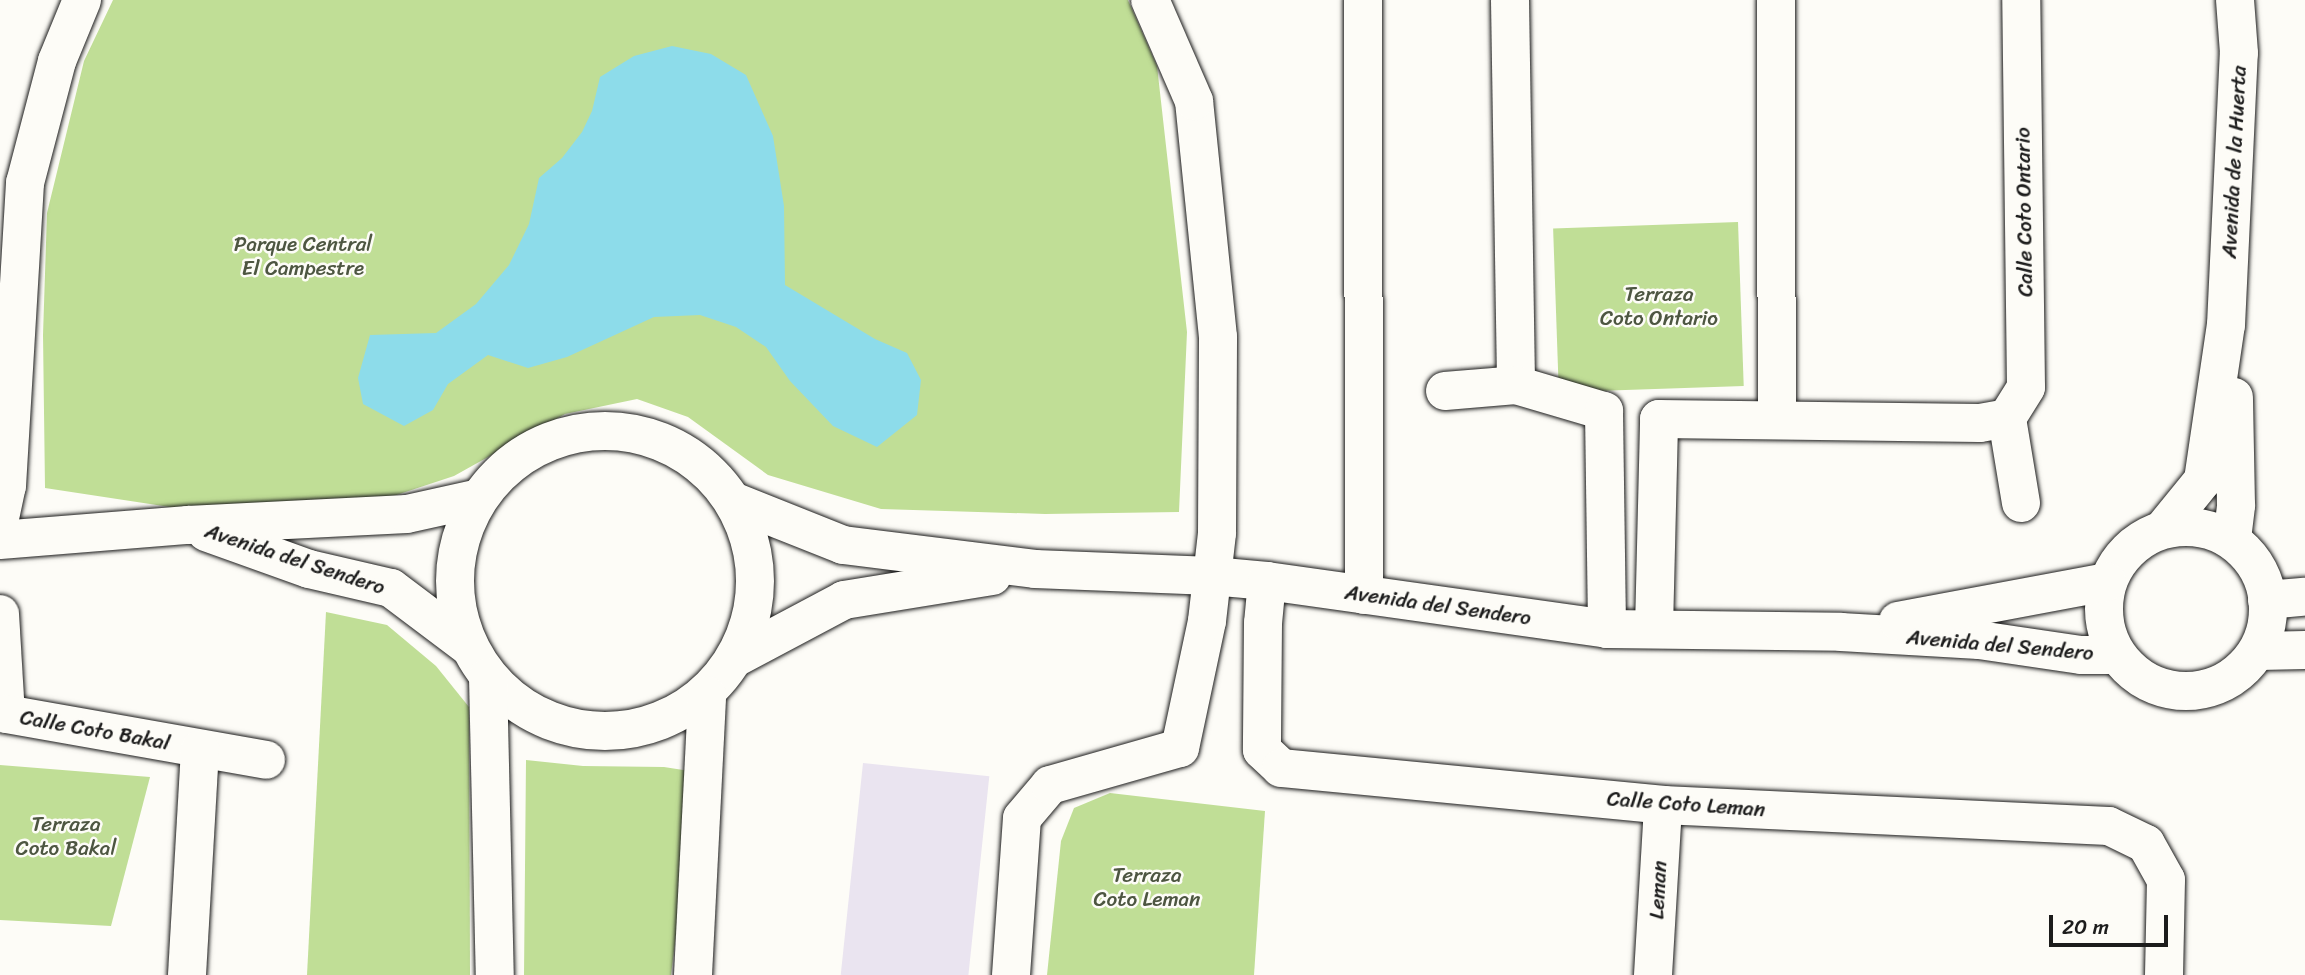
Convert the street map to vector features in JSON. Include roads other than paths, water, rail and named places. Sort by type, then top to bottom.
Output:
[{"type":"street","points":[[0,518],[6,486],[25,183],[57,61],[82,0]]},
{"type":"street","points":[[1011,975],[1022,818],[1050,785],[1180,748],[1207,621],[1217,533],[1219,337],[1194,101],[1150,0]]},
{"type":"street","points":[[1363,0],[1364,595]]},
{"type":"street","points":[[1510,0],[1516,385]]},
{"type":"street","points":[[1776,0],[1777,419]]},
{"type":"street","name":"Calle Coto Ontario","points":[[2007,418],[2025,387],[2021,0]]},
{"type":"street","name":"Avenida de la Huerta","points":[[2164,528],[2203,480],[2226,325],[2239,52],[2235,0]]},
{"type":"street","name":"Avenida de la Huerta","points":[[2226,325],[2234,379],[2236,505],[2232,539]]},
{"type":"street","points":[[1445,391],[1516,385],[1604,411],[1607,629]]},
{"type":"street","points":[[1654,629],[1658,419],[1980,422],[2007,418],[2021,503]]},
{"type":"street","points":[[608,429],[657,438],[701,463],[735,502],[757,579],[737,657],[707,695],[666,721],[619,733],[570,729],[525,710],[488,677],[468,646],[455,571],[479,498],[513,461],[557,437],[608,429]]},
{"type":"street","name":"Avenida del Sendero","points":[[0,540],[188,525],[407,514],[479,498]]},
{"type":"street","name":"Avenida del Sendero","points":[[735,502],[843,545],[1035,569],[1212,576],[1268,581],[1607,629],[1841,632],[1979,640],[2081,655],[2116,655]]},
{"type":"street","name":"Avenida del Sendero","points":[[188,525],[309,569],[391,588],[468,646]]},
{"type":"street","points":[[2199,526],[2232,539],[2260,569],[2267,600],[2259,651],[2229,681],[2189,693],[2147,684],[2116,655],[2103,619],[2107,582],[2120,558],[2139,540],[2164,528],[2199,526]]},
{"type":"street","name":"Avenida del Sendero","points":[[737,657],[844,600],[1035,569]]},
{"type":"street","name":"Calle Coto Leman","points":[[1268,581],[1263,623],[1262,750],[1280,768],[1663,805],[2109,826],[2146,844],[2166,880],[2164,975]]},
{"type":"street","name":"Avenida del Sendero","points":[[1841,632],[2107,582]]},
{"type":"street","points":[[2267,600],[2305,597]]},
{"type":"street","name":"Calle Coto Bakal","points":[[0,614],[6,714],[266,760]]},
{"type":"street","points":[[2259,651],[2305,650]]},
{"type":"street","points":[[488,677],[495,975]]},
{"type":"street","points":[[693,975],[707,695]]},
{"type":"street","name":"Calle Coto Bakal","points":[[187,975],[200,749]]},
{"type":"street","name":"Leman","points":[[1653,975],[1663,805]]},
{"type":"water","points":[[672,46],[711,54],[746,75],[773,136],[784,206],[785,285],[875,339],[907,353],[921,380],[917,415],[877,447],[833,426],[790,381],[766,347],[736,327],[700,315],[654,317],[567,357],[528,368],[488,355],[448,384],[433,410],[404,426],[363,404],[358,378],[370,335],[436,333],[476,304],[509,265],[529,224],[539,178],[562,158],[582,132],[592,111],[600,77],[634,56]]},
{"type":"park label","name":"Parque Central El Campestre","points":[[303,256]]},
{"type":"park label","name":"Terraza Coto Ontario","points":[[1659,306]]},
{"type":"park label","name":"Terraza Coto Bakal","points":[[66,836]]},
{"type":"park label","name":"Terraza Coto Leman","points":[[1147,887]]}]
